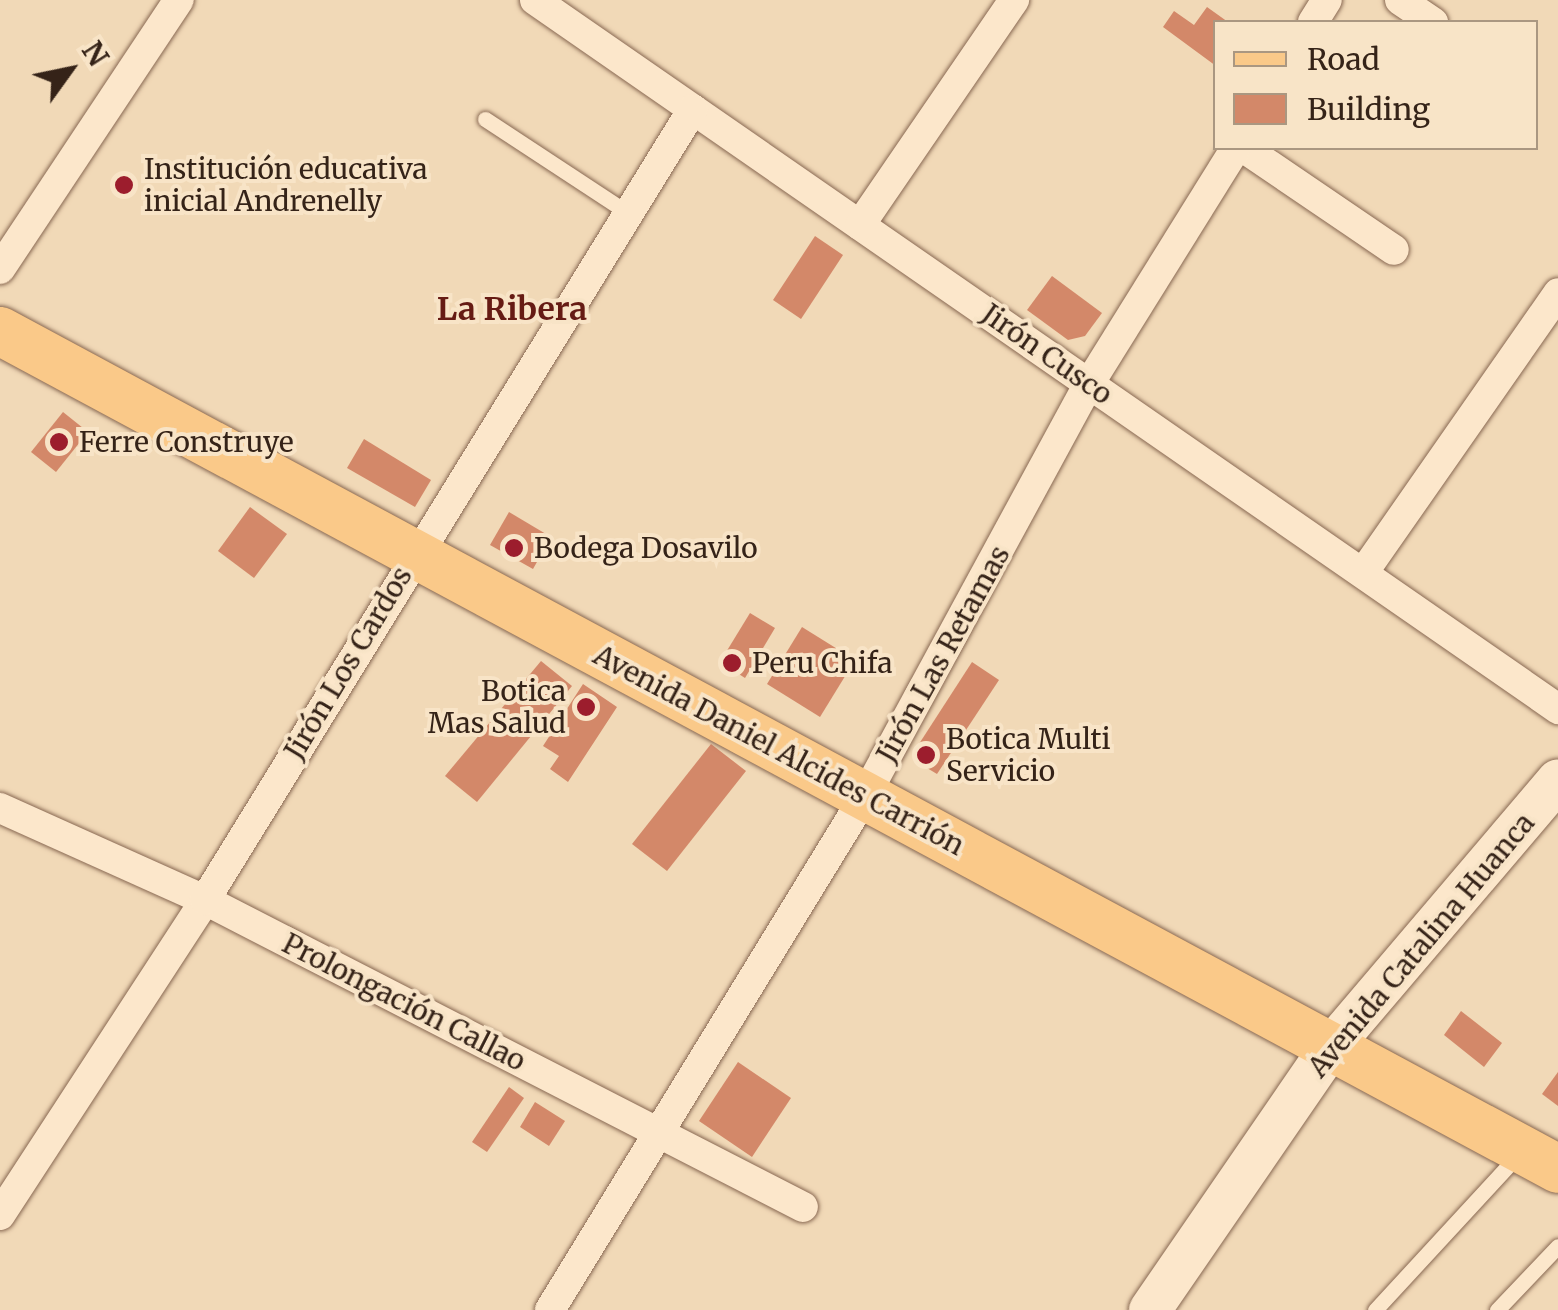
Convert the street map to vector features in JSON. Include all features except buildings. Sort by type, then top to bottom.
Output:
[{"type":"main road","name":"Avenida Daniel Alcides Carrión","points":[[0,332],[1540,1159]]},
{"type":"street","points":[[0,270],[179,0]]},
{"type":"street","name":"Jirón Cusco","points":[[535,0],[1558,709]]},
{"type":"street","points":[[860,225],[1014,0]]},
{"type":"street","points":[[1400,0],[1430,20]]},
{"type":"street","name":"Jirón Los Cardos","points":[[0,1215],[205,900],[414,554],[693,109]]},
{"type":"street","name":"Jirón Las Retamas","points":[[550,1310],[865,796],[1090,384],[1235,150]]},
{"type":"street","points":[[1247,150],[1394,250]]},
{"type":"street","points":[[1363,574],[1558,293]]},
{"type":"street","name":"Avenida Catalina Huanca","points":[[1150,1310],[1331,1046],[1558,780]]},
{"type":"street","name":"Prolongación Callao","points":[[0,808],[205,900],[803,1207]]},
{"type":"lane","points":[[485,119],[628,213]]},
{"type":"lane","points":[[1374,1310],[1540,1159]]},
{"type":"lane","points":[[1496,1310],[1558,1246]]},
{"type":"place","name":"Institución educativa inicial Andrenelly","points":[[124,185]]},
{"type":"place","name":"Ferre Construye","points":[[59,442]]},
{"type":"place","name":"Bodega Dosavilo","points":[[514,548]]},
{"type":"place","name":"Peru Chifa","points":[[732,663]]},
{"type":"place","name":"Botica Mas Salud","points":[[586,707]]},
{"type":"place","name":"Botica Multi Servicio","points":[[926,755]]},
{"type":"district","name":"La Ribera","points":[[512,309]]}]
